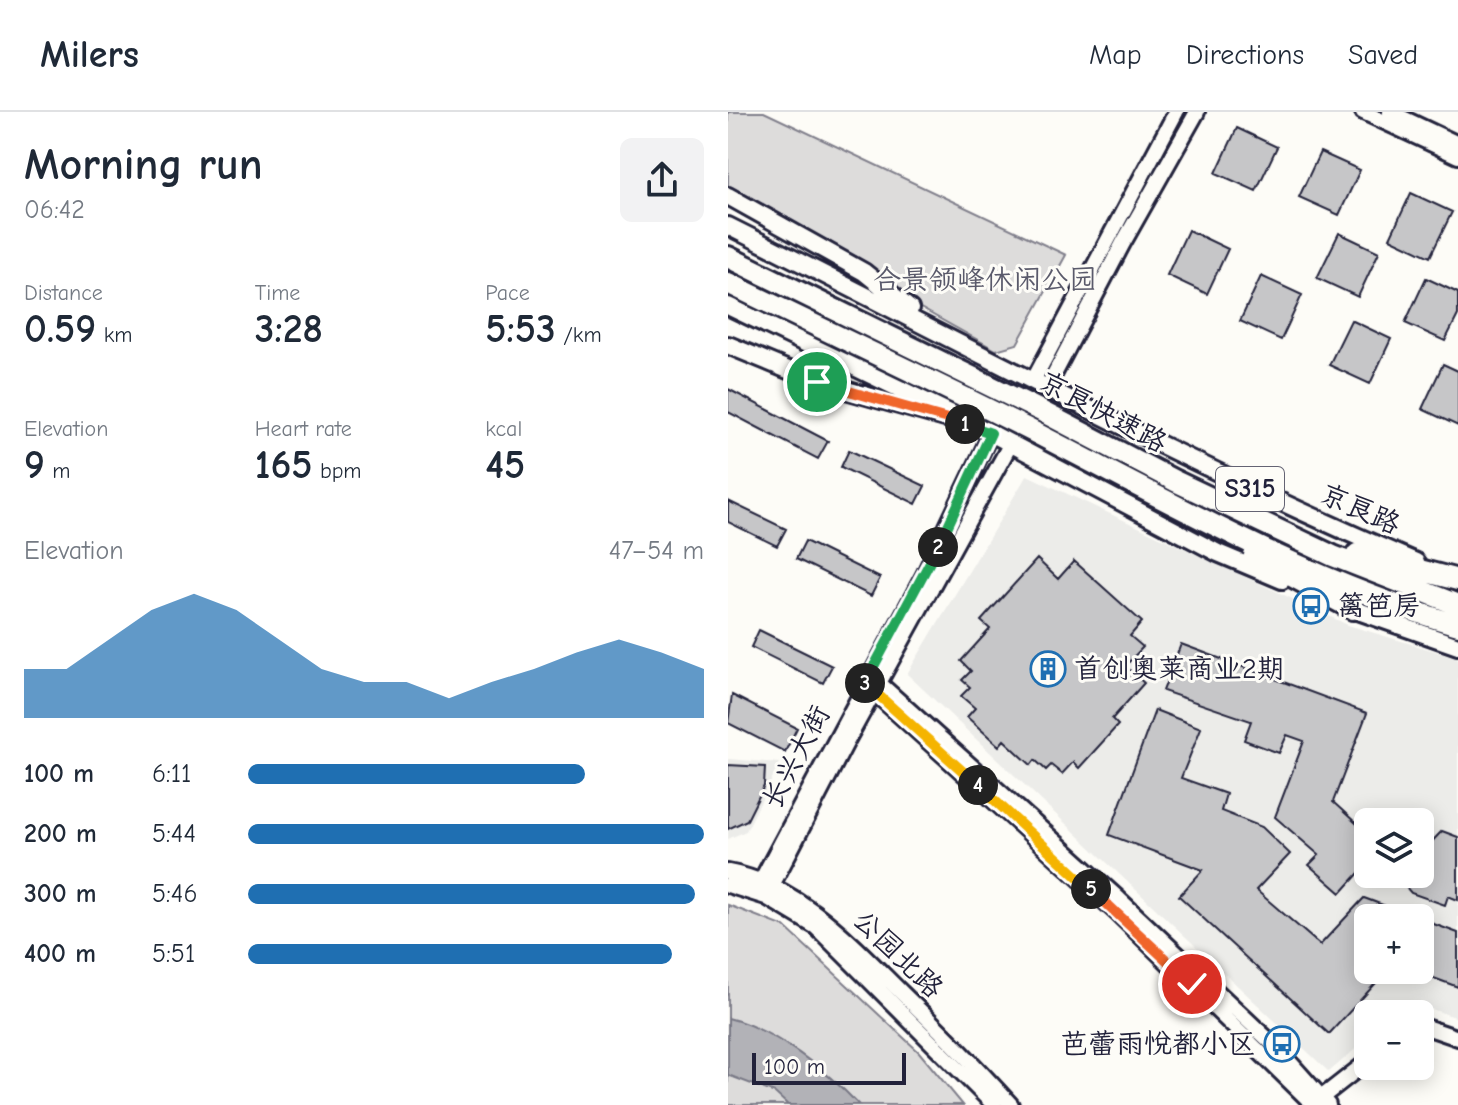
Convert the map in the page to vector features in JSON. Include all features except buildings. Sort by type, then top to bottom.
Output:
[{"type":"highway","name":"京良快速路","points":[[728,257],[1303,541],[1458,605]]},
{"type":"highway","name":"京良快速路","points":[[728,283],[1028,429],[1147,493],[1330,578],[1458,625]]},
{"type":"highway","points":[[1147,493],[1206,530],[1353,609]]},
{"type":"highway","points":[[1303,541],[1458,580]]},
{"type":"main road","points":[[728,196],[864,272],[944,334]]},
{"type":"main road","name":"京良路","points":[[728,226],[1191,462],[1458,580]]},
{"type":"main road","name":"S315","points":[[728,306],[1011,443],[1218,553],[1353,609],[1458,646]]},
{"type":"main road","points":[[728,345],[817,382],[988,432]]},
{"type":"street","points":[[1041,383],[1176,112]]},
{"type":"street","points":[[1041,383],[1197,112]]},
{"type":"street","points":[[1363,112],[1458,156]]},
{"type":"street","points":[[1390,112],[1458,144]]},
{"type":"street","name":"长兴大街","points":[[763,889],[872,682],[938,547],[988,432]]},
{"type":"street","name":"长兴大街","points":[[872,682],[1011,443]]},
{"type":"street","points":[[872,682],[1119,899],[1277,1048],[1319,1103],[1354,1073]]},
{"type":"street","name":"公园北路","points":[[728,872],[822,918],[976,1065],[1011,1105]]},
{"type":"street","name":"公园北路","points":[[728,885],[763,889],[816,927],[994,1105]]},
{"type":"street","points":[[1434,1030],[1458,1038]]},
{"type":"shaded area","points":[[1027,475],[1348,625],[1458,658],[1458,1018],[1434,1010],[1434,1000],[1354,1000],[1354,1050],[1329,1072],[907,674]]},
{"type":"shaded area","points":[[728,759],[780,763],[746,831],[728,839]]},
{"type":"shaded area","points":[[728,1018],[781,1041],[832,1079],[859,1105],[788,1105],[775,1093],[728,1075]]},
{"type":"green space","name":"合景领峰休闲公园","points":[[728,112],[764,112],[1066,255],[1017,344],[996,350],[728,201]]},
{"type":"green space","points":[[728,905],[785,927],[919,1052],[963,1105],[728,1105]]},
{"type":"place","name":"篱笆房","points":[[1311,606]]},
{"type":"place","name":"首创奥莱商业2期","points":[[1048,669]]},
{"type":"place","name":"芭蕾雨悦都小区","points":[[1282,1044]]},
{"type":"route","points":[[817,382],[991,433],[924,575],[865,684],[1192,984]]}]
